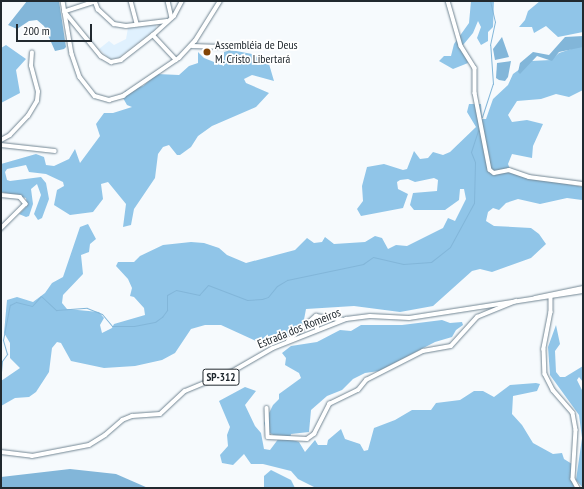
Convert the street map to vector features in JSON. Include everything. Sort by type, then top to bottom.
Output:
[{"type":"main road","name":"Estrada dos Romeiros","points":[[1,452],[32,456],[89,445],[122,420],[132,416],[160,414],[185,391],[233,371],[262,353],[286,342],[343,320],[370,316],[409,318],[535,298],[583,288]]},
{"type":"main road","name":"Estrada dos Romeiros","points":[[551,295],[583,291]]},
{"type":"main road","points":[[286,342],[309,321],[320,316],[343,320]]},
{"type":"main road","points":[[309,321],[317,323],[317,330]]},
{"type":"street","points":[[63,1],[77,70],[87,88],[99,98],[109,100],[123,96],[176,60],[192,46],[220,1]]},
{"type":"street","points":[[65,12],[95,1],[98,9],[111,22],[126,26],[168,21]]},
{"type":"street","points":[[131,1],[137,24]]},
{"type":"street","points":[[168,1],[172,18]]},
{"type":"street","points":[[65,12],[101,56],[111,62],[121,60],[153,35],[172,18],[182,1]]},
{"type":"street","points":[[448,1],[461,46],[475,68],[475,93],[490,170],[494,173],[509,170],[529,177],[583,184]]},
{"type":"street","points":[[153,35],[176,60]]},
{"type":"street","points":[[192,46],[230,47]]},
{"type":"street","points":[[1,140],[10,135],[24,121],[37,101],[38,92],[31,66],[32,53]]},
{"type":"street","points":[[1,145],[55,151]]},
{"type":"street","points":[[1,194],[20,197],[26,204],[1,229]]},
{"type":"street","points":[[551,295],[544,349],[545,374],[553,390],[573,413],[576,430],[573,479],[578,488]]},
{"type":"street","points":[[267,408],[268,437],[307,439],[314,434],[330,404],[358,390],[366,380],[423,351],[451,346],[477,317],[517,301]]},
{"type":"shaded area","points":[[27,1],[59,1],[66,47],[64,49],[55,51],[44,26],[37,20],[29,21],[17,29],[8,25]]},
{"type":"shaded area","points":[[471,1],[494,1],[493,27],[488,32],[488,41],[481,45],[477,38],[481,27],[478,21],[473,33],[463,45],[468,63],[453,69],[439,61],[444,56],[451,56],[454,44],[469,23]]},
{"type":"shaded area","points":[[540,1],[583,1],[583,32],[558,37],[546,26],[534,33],[532,27],[519,27],[525,20],[528,11]]},
{"type":"shaded area","points":[[156,25],[156,29],[118,58],[110,59],[99,49],[109,41],[114,45],[126,39],[128,28]]},
{"type":"shaded area","points":[[583,36],[583,47],[559,52],[552,61],[537,56],[520,74],[518,72],[520,63],[533,52],[549,55],[565,37]]},
{"type":"shaded area","points":[[502,37],[509,57],[495,60],[493,49]]},
{"type":"shaded area","points":[[6,45],[26,59],[16,70],[20,93],[1,103],[1,48]]},
{"type":"shaded area","points":[[583,45],[583,90],[569,97],[556,94],[541,99],[517,101],[508,115],[512,122],[527,120],[543,124],[533,146],[532,158],[512,154],[508,164],[510,169],[540,179],[583,187],[582,200],[567,198],[540,204],[518,199],[506,203],[499,210],[493,208],[488,212],[486,221],[494,226],[531,228],[539,234],[546,244],[531,258],[492,272],[480,269],[472,271],[433,306],[400,312],[354,306],[306,309],[303,325],[297,333],[269,344],[258,342],[221,325],[205,325],[191,329],[175,353],[162,360],[135,366],[104,368],[71,361],[61,343],[57,342],[52,348],[49,372],[36,392],[29,397],[15,398],[1,406],[1,381],[20,368],[10,358],[10,343],[4,333],[7,300],[17,297],[33,302],[45,293],[52,283],[63,277],[80,227],[88,224],[96,239],[90,244],[89,252],[81,255],[83,274],[63,295],[62,303],[67,309],[99,312],[104,318],[100,325],[102,333],[112,328],[114,324],[145,315],[144,308],[134,297],[130,296],[132,288],[128,279],[116,266],[118,262],[134,262],[140,256],[163,245],[191,242],[204,243],[219,248],[227,255],[246,263],[295,250],[307,238],[314,243],[322,242],[325,237],[334,244],[365,242],[375,236],[382,238],[388,249],[396,245],[407,246],[443,228],[448,218],[455,221],[466,199],[464,189],[460,189],[459,200],[445,210],[414,210],[410,205],[413,193],[437,191],[438,180],[434,178],[415,182],[408,179],[400,180],[397,182],[398,189],[408,194],[403,208],[361,216],[357,209],[363,201],[362,186],[367,167],[384,164],[403,170],[407,169],[414,151],[420,159],[428,158],[433,152],[443,155],[450,152],[476,127],[467,112],[469,104],[481,104],[482,119],[486,119],[493,99],[508,85],[513,74],[531,61],[551,60],[559,53]]},
{"type":"shaded area","points":[[231,50],[252,54],[269,64],[274,81],[252,75],[244,79],[246,83],[269,93],[256,107],[212,126],[198,136],[191,147],[180,155],[177,155],[169,145],[163,147],[158,154],[155,178],[134,209],[131,225],[123,227],[126,204],[108,182],[101,184],[103,199],[93,212],[70,215],[54,205],[57,190],[64,186],[63,182],[46,174],[29,172],[26,165],[7,169],[5,172],[7,180],[10,181],[41,177],[46,183],[49,199],[42,218],[38,220],[34,214],[41,195],[37,184],[31,189],[33,204],[29,216],[26,217],[19,214],[27,206],[26,198],[1,192],[1,164],[36,154],[44,157],[46,165],[54,166],[69,159],[75,149],[80,163],[100,136],[96,124],[104,113],[113,113],[132,107],[127,105],[123,98],[125,91],[143,86],[157,74],[179,75],[189,66],[198,63],[198,52],[204,58],[224,66],[224,52]]},
{"type":"shaded area","points":[[511,61],[508,77],[505,81],[496,78],[497,63]]},
{"type":"shaded area","points":[[442,320],[450,323],[462,322],[463,325],[456,330],[452,337],[435,342],[379,371],[365,373],[353,379],[342,390],[327,396],[311,410],[309,432],[291,434],[290,439],[299,442],[305,452],[315,440],[318,445],[327,445],[328,440],[341,429],[345,439],[360,444],[364,451],[368,450],[374,428],[395,420],[412,410],[431,410],[436,403],[460,400],[474,391],[483,391],[494,397],[510,385],[536,383],[540,384],[537,391],[513,396],[512,414],[522,425],[533,443],[553,454],[562,453],[564,459],[572,464],[572,482],[575,488],[316,488],[298,479],[291,471],[263,464],[251,464],[244,454],[233,465],[222,463],[220,455],[228,446],[227,435],[230,427],[219,401],[245,387],[256,391],[245,405],[255,426],[261,433],[264,449],[270,450],[279,438],[266,431],[264,423],[273,405],[279,399],[279,394],[301,378],[299,373],[285,365],[286,358],[282,353],[291,346],[317,342],[340,330],[351,331],[361,325],[402,325]]},
{"type":"shaded area","points":[[556,325],[560,344],[555,351],[556,372],[560,377],[565,377],[583,366],[583,382],[579,377],[577,380],[583,392],[583,488],[576,480],[582,438],[579,415],[550,375],[548,347]]},
{"type":"shaded area","points":[[70,469],[116,474],[148,488],[1,488],[1,477]]},
{"type":"shaded area","points":[[271,470],[291,480],[295,488],[264,488],[264,476]]},
{"type":"waterway","points":[[482,117],[493,84],[490,45],[495,22],[490,1]]},
{"type":"waterway","points":[[1,372],[2,361],[7,354],[3,340],[10,305],[16,302],[32,306],[41,296],[56,310],[87,308],[102,314],[112,326],[134,326],[155,322],[162,317],[167,310],[167,295],[176,290],[199,295],[208,285],[247,300],[262,299],[268,297],[277,286],[287,280],[363,264],[373,257],[403,264],[431,262],[450,247],[474,203],[475,162],[471,152],[480,124]]},
{"type":"place","name":"Assembléia de Deus M. Cristo Libertará","points":[[207,52]]}]
